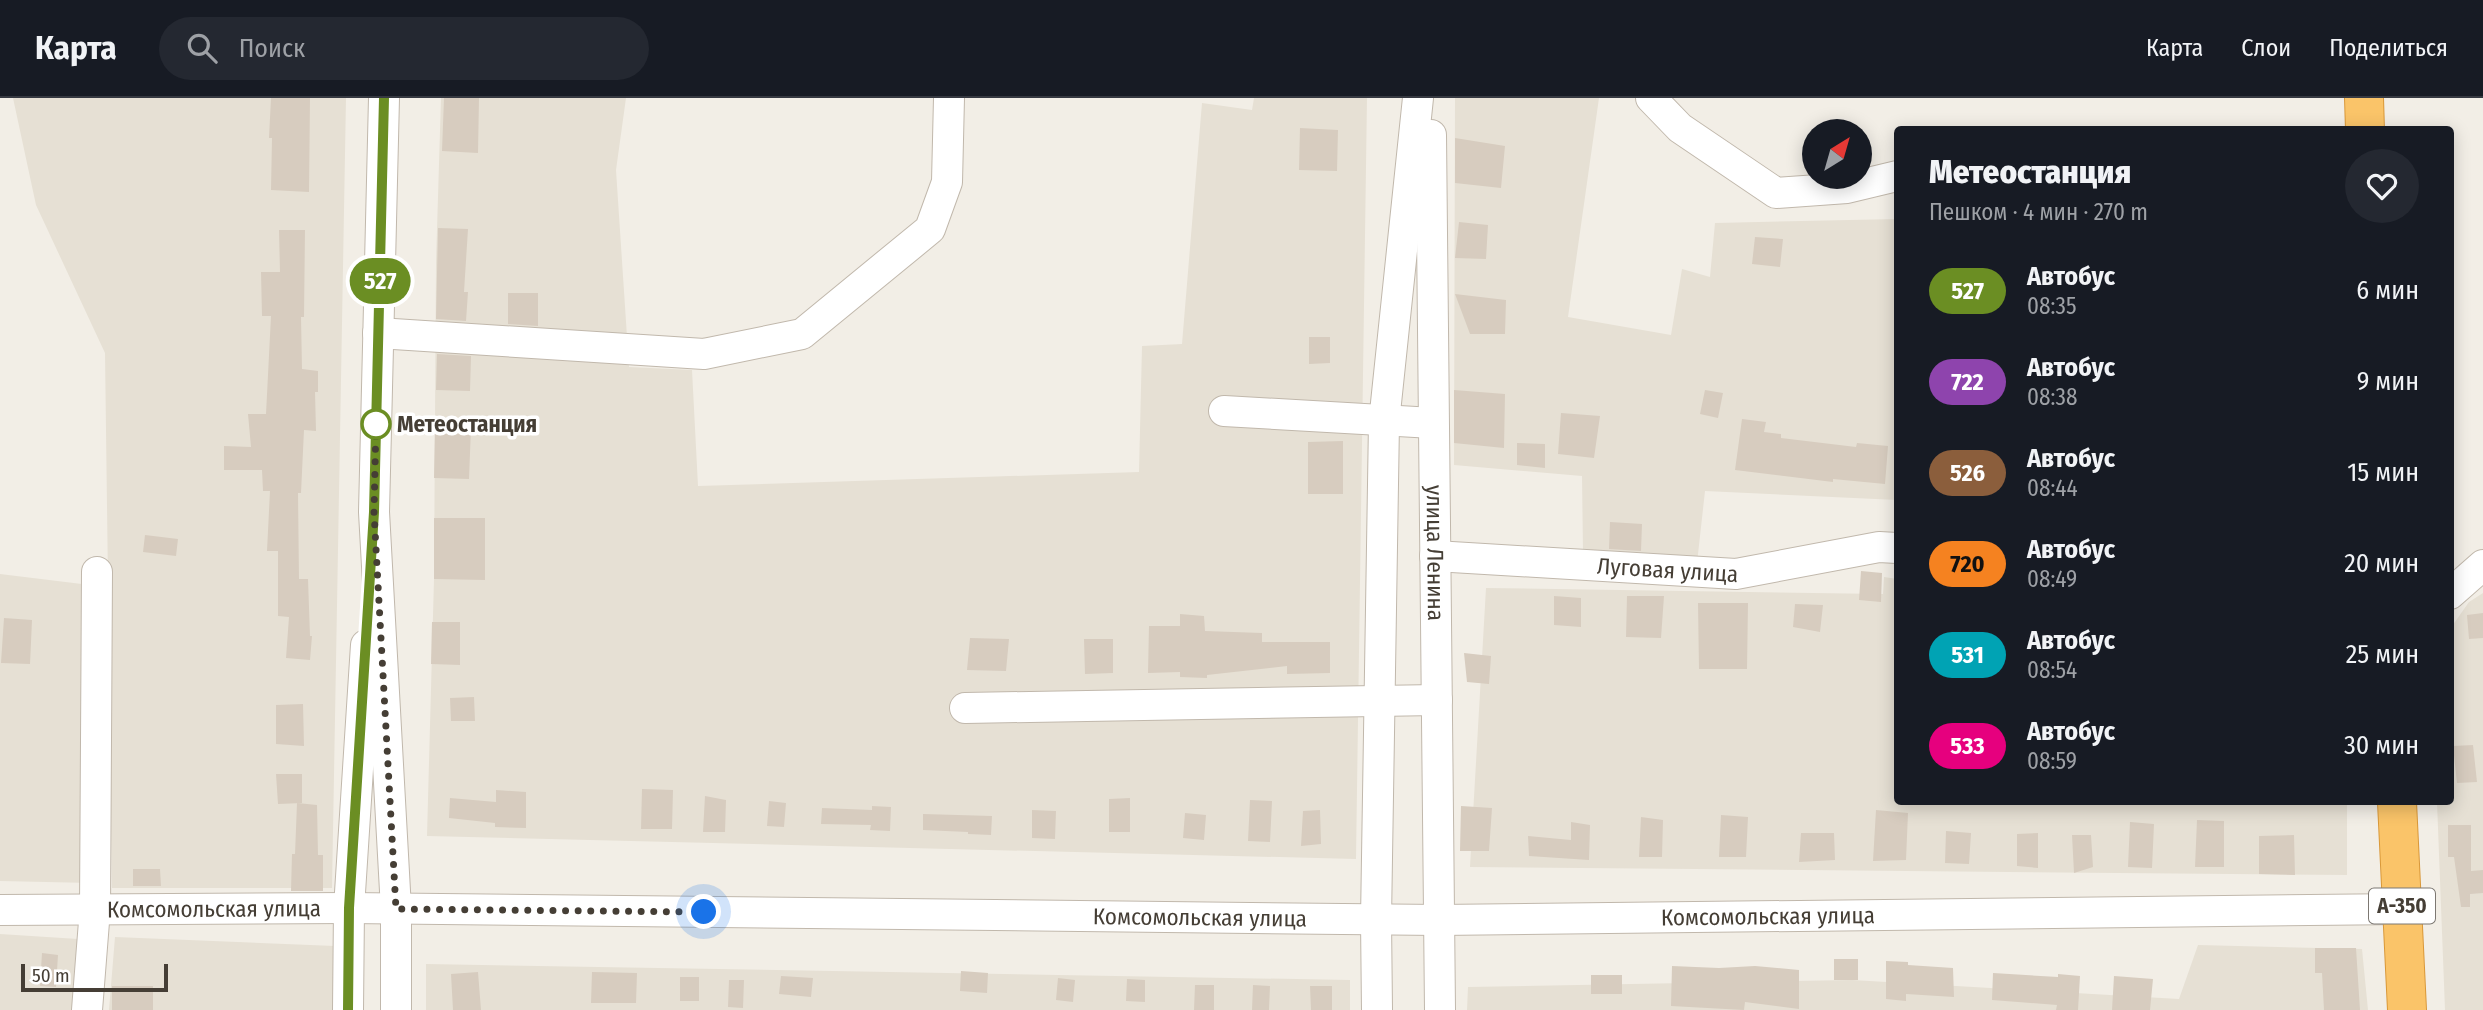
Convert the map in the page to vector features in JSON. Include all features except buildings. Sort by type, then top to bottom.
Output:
[{"type":"highway","points":[[2364,98],[2365,126]]},
{"type":"highway","name":"А-350","points":[[2397,805],[2407,1010]]},
{"type":"street","points":[[348,1010],[349,908],[374,512],[384,98]]},
{"type":"street","points":[[378,333],[704,354],[802,334],[930,229],[947,182],[949,98]]},
{"type":"street","points":[[1377,1010],[1384,422],[1418,98]]},
{"type":"street","name":"улица Ленина","points":[[1430,98],[1440,1010]]},
{"type":"street","points":[[1651,98],[1680,128],[1776,193],[1847,188],[1894,177]]},
{"type":"street","points":[[1224,411],[1433,423]]},
{"type":"street","points":[[374,512],[396,909],[396,1010]]},
{"type":"street","name":"Луговая улица","points":[[1435,556],[1736,574],[1879,547],[1894,548]]},
{"type":"street","points":[[2454,590],[2483,565]]},
{"type":"street","points":[[87,1010],[95,909],[97,572]]},
{"type":"street","points":[[965,708],[1437,700]]},
{"type":"street","name":"Комсомольская улица","points":[[0,910],[349,908],[1439,920],[2403,909]]},
{"type":"shaded area","points":[[13,98],[346,98],[332,888],[112,888],[105,353],[36,205]]},
{"type":"shaded area","points":[[441,98],[626,98],[616,170],[629,367],[692,370],[698,486],[1139,472],[1142,346],[1182,344],[1202,103],[1252,110],[1254,98],[1367,98],[1356,859],[427,836],[434,579],[436,263]]},
{"type":"shaded area","points":[[1455,98],[1599,98],[1568,317],[1671,335],[1682,269],[1710,277],[1715,223],[1894,219],[1894,500],[1705,491],[1697,563],[1583,552],[1582,476],[1454,465]]},
{"type":"shaded area","points":[[0,574],[90,585],[92,883],[0,881]]},
{"type":"shaded area","points":[[1884,577],[1894,579],[1894,805],[2347,805],[2347,875],[1470,867],[1486,588],[1883,594]]},
{"type":"shaded area","points":[[2483,593],[2483,1010],[2445,1010],[2437,805],[2454,805],[2454,623],[2469,602]]},
{"type":"shaded area","points":[[0,934],[78,939],[72,1010],[0,1010]]},
{"type":"shaded area","points":[[115,937],[335,946],[334,1010],[109,1010]]},
{"type":"shaded area","points":[[2198,945],[2362,949],[2368,1010],[1467,1010],[1468,987],[1852,980],[2179,999]]},
{"type":"shaded area","points":[[426,964],[1350,980],[1350,1010],[426,1010]]},
{"type":"bus line","name":"527","points":[[348,1010],[349,908],[374,512],[384,98]]},
{"type":"place","name":"Метеостанция","points":[[376,424]]},
{"type":"route","points":[[376,424],[374,512],[396,909],[704,912]]}]
